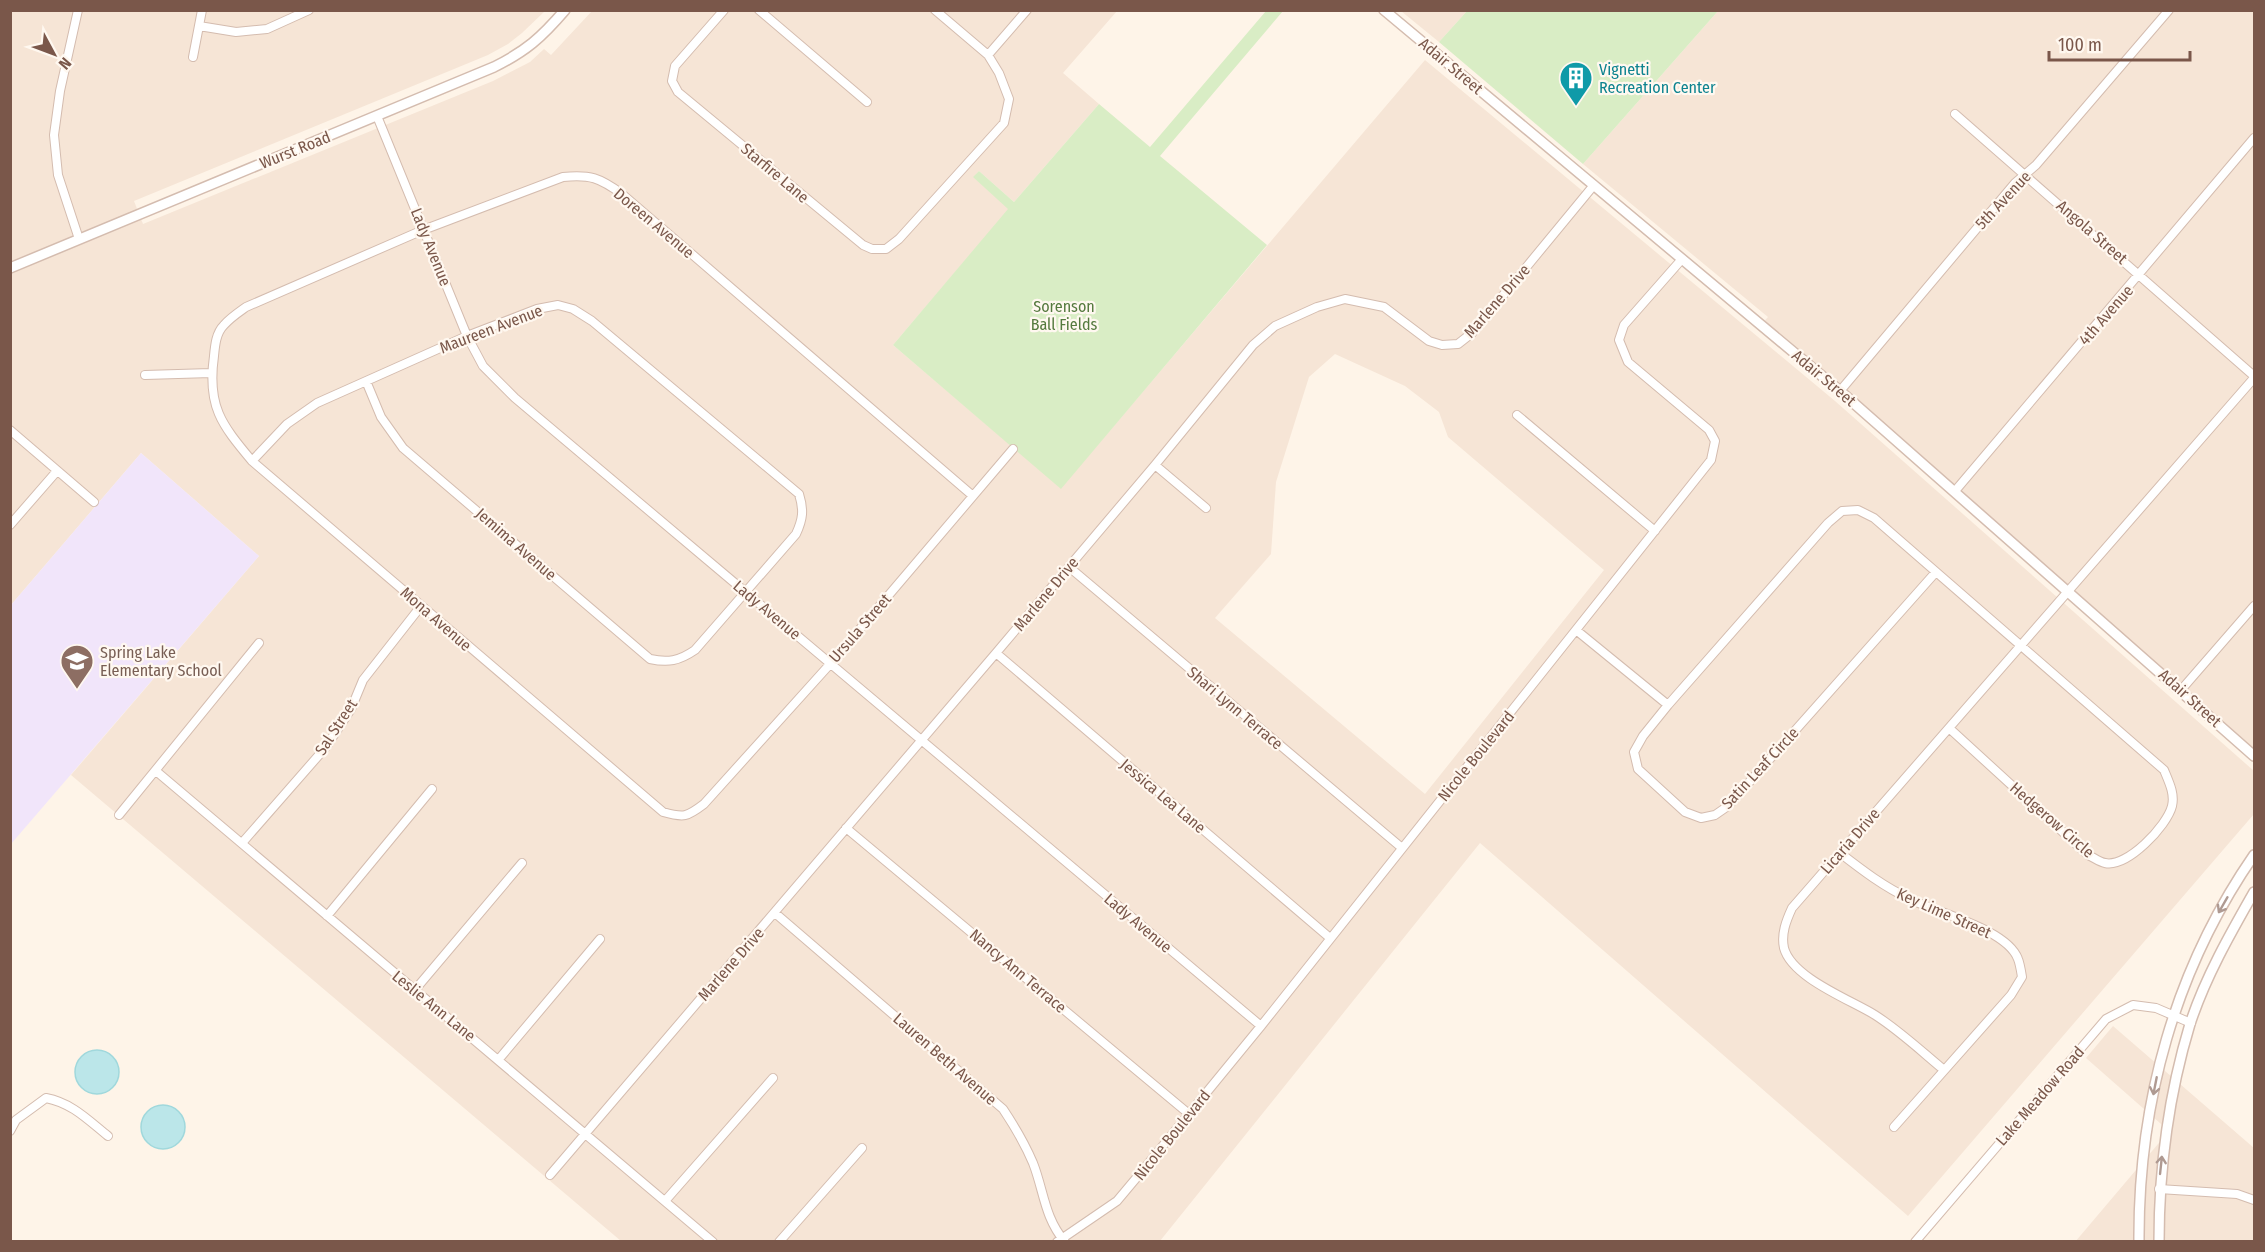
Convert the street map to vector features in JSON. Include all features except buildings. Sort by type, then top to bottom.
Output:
[{"type":"street","points":[[78,10],[60,92],[54,135],[58,175],[79,239]]},
{"type":"street","points":[[193,57],[202,10]]},
{"type":"street","points":[[199,26],[236,32],[267,28],[309,10]]},
{"type":"street","name":"Wurst Road","points":[[10,267],[494,67],[523,52],[565,10]]},
{"type":"street","name":"Starfire Lane","points":[[724,10],[675,66],[672,81],[678,92],[863,245],[872,249],[886,249],[899,239],[1004,123],[1009,99],[999,73],[988,55]]},
{"type":"street","points":[[759,10],[867,102]]},
{"type":"street","points":[[935,10],[988,55],[1027,10]]},
{"type":"street","name":"Adair Street","points":[[1386,11],[1840,391],[2254,756]]},
{"type":"street","name":"5th Avenue","points":[[1840,391],[1923,290],[2025,174],[2036,165],[2169,11]]},
{"type":"street","name":"Angola Street","points":[[1955,114],[2140,274],[2254,377]]},
{"type":"street","name":"Lady Avenue","points":[[376,116],[467,336],[483,366],[514,398],[1261,1026]]},
{"type":"street","name":"4th Avenue","points":[[1955,491],[2254,138]]},
{"type":"street","name":"Doreen Avenue","points":[[212,373],[216,340],[223,326],[246,307],[423,230],[563,177],[582,175],[602,180],[622,194],[973,496]]},
{"type":"street","name":"Marlene Drive","points":[[550,1175],[996,653],[1253,345],[1275,326],[1317,307],[1345,299],[1384,307],[1429,341],[1442,345],[1458,344],[1472,333],[1594,185]]},
{"type":"street","name":"Nicole Boulevard","points":[[1061,1240],[1117,1201],[1261,1026],[1711,460],[1715,441],[1709,430],[1628,362],[1619,340],[1624,325],[1682,259]]},
{"type":"street","name":"Maureen Avenue","points":[[252,461],[287,424],[317,403],[467,336],[537,309],[558,305],[573,309],[592,321],[799,494],[803,507],[802,519],[796,534],[745,592]]},
{"type":"street","points":[[144,375],[212,373]]},
{"type":"street","name":"Mona Avenue","points":[[212,373],[212,399],[225,429],[252,461],[663,812],[681,817],[692,814],[704,804]]},
{"type":"street","name":"Licaria Drive","points":[[1944,1070],[1875,1015],[1823,987],[1797,967],[1784,949],[1784,926],[1792,908],[2254,377]]},
{"type":"street","name":"Jemima Avenue","points":[[366,381],[381,417],[402,448],[650,659],[668,663],[684,658],[695,650],[745,592]]},
{"type":"street","points":[[1517,415],[1655,531]]},
{"type":"street","points":[[10,429],[94,502]]},
{"type":"street","name":"Ursula Street","points":[[704,804],[831,663],[1013,449]]},
{"type":"street","points":[[1155,465],[1206,508]]},
{"type":"street","points":[[10,525],[57,471]]},
{"type":"street","name":"Satin Leaf Circle","points":[[1858,510],[1874,518],[1935,573],[1728,806],[1715,815],[1701,818],[1685,812],[1638,769],[1634,752],[1643,736],[1828,523],[1842,511],[1858,510]]},
{"type":"street","name":"Shari Lynn Terrace","points":[[1068,567],[1402,848]]},
{"type":"street","points":[[1935,573],[2020,645]]},
{"type":"street","name":"Sal Street","points":[[242,843],[326,747],[351,709],[363,680],[421,606]]},
{"type":"street","points":[[2181,690],[2254,606]]},
{"type":"street","points":[[1576,630],[1668,705]]},
{"type":"street","points":[[119,815],[259,643]]},
{"type":"street","name":"Hedgerow Circle","points":[[1949,728],[2088,855],[2105,864],[2121,862],[2138,851],[2168,816],[2172,804],[2171,786],[2164,771],[2020,645]]},
{"type":"street","name":"Jessica Lea Lane","points":[[996,653],[1330,938]]},
{"type":"street","name":"Leslie Ann Lane","points":[[156,771],[713,1242]]},
{"type":"street","points":[[327,916],[432,789]]},
{"type":"street","name":"Nancy Ann Terrace","points":[[846,828],[1189,1114]]},
{"type":"street","name":"Key Lime Street","points":[[1840,853],[1876,881],[1911,900],[1970,923],[2006,942],[2018,957],[2022,977],[2011,995],[1894,1127]]},
{"type":"street","points":[[2139,1242],[2139,1201],[2145,1136],[2160,1056],[2189,973],[2213,921],[2254,855]]},
{"type":"street","points":[[414,991],[522,863]]},
{"type":"street","points":[[2159,1242],[2159,1189],[2168,1114],[2191,1023],[2229,935],[2254,892]]},
{"type":"street","name":"Lauren Beth Avenue","points":[[775,913],[1003,1109],[1022,1138],[1034,1166],[1047,1214],[1061,1240]]},
{"type":"street","points":[[499,1059],[600,939]]},
{"type":"street","name":"Lake Meadow Road","points":[[1915,1242],[2106,1020],[2133,1005],[2157,1008],[2191,1023]]},
{"type":"street","points":[[665,1201],[773,1078]]},
{"type":"street","points":[[10,1131],[16,1120],[46,1098],[61,1101],[74,1108],[108,1136]]},
{"type":"street","points":[[779,1242],[862,1148]]},
{"type":"street","points":[[2159,1189],[2236,1194],[2254,1200]]},
{"type":"shaded area","points":[[11,11],[545,11],[508,44],[488,55],[134,201],[143,224],[493,81],[530,62],[544,49],[551,55],[592,11],[1117,11],[1063,73],[1099,104],[1014,202],[979,171],[974,177],[1009,209],[893,345],[1061,488],[1425,60],[1835,401],[2254,771],[2254,814],[1908,1216],[1480,843],[1160,1241],[621,1241],[71,775],[259,556],[141,453],[11,605]],"holes":[[[1335,354],[1405,386],[1439,412],[1448,437],[1604,570],[1425,794],[1215,618],[1271,554],[1276,482],[1309,377]]]},
{"type":"shaded area","points":[[1401,11],[1467,11],[1439,42]]},
{"type":"shaded area","points":[[1718,11],[2254,11],[2254,757],[1761,325],[1768,317],[1583,164]]},
{"type":"shaded area","name":"Spring Lake Elementary School","points":[[141,453],[259,556],[11,844],[11,605]]},
{"type":"shaded area","points":[[2113,1026],[2254,1148],[2254,1241],[2075,1242],[2169,1131],[2086,1058]]},
{"type":"green space","name":"Sorenson Ball Fields","points":[[1266,11],[1283,11],[1160,156],[1267,245],[1061,489],[893,345],[1008,209],[973,177],[979,171],[1014,202],[1099,104],[1150,147]]},
{"type":"green space","points":[[1467,11],[1718,11],[1583,164],[1439,42]]},
{"type":"water","points":[[97,1050],[106,1051],[113,1056],[118,1063],[118,1081],[113,1088],[106,1093],[97,1094],[88,1093],[81,1088],[76,1081],[75,1072],[76,1063],[81,1056],[88,1051]]},
{"type":"water","points":[[163,1105],[172,1106],[179,1111],[184,1118],[184,1136],[179,1143],[172,1148],[163,1149],[154,1148],[147,1143],[142,1136],[141,1127],[142,1118],[147,1111],[154,1106]]},
{"type":"place","name":"Vignetti Recreation Center","points":[[1576,107]]},
{"type":"place","name":"Spring Lake Elementary School","points":[[77,690]]}]
